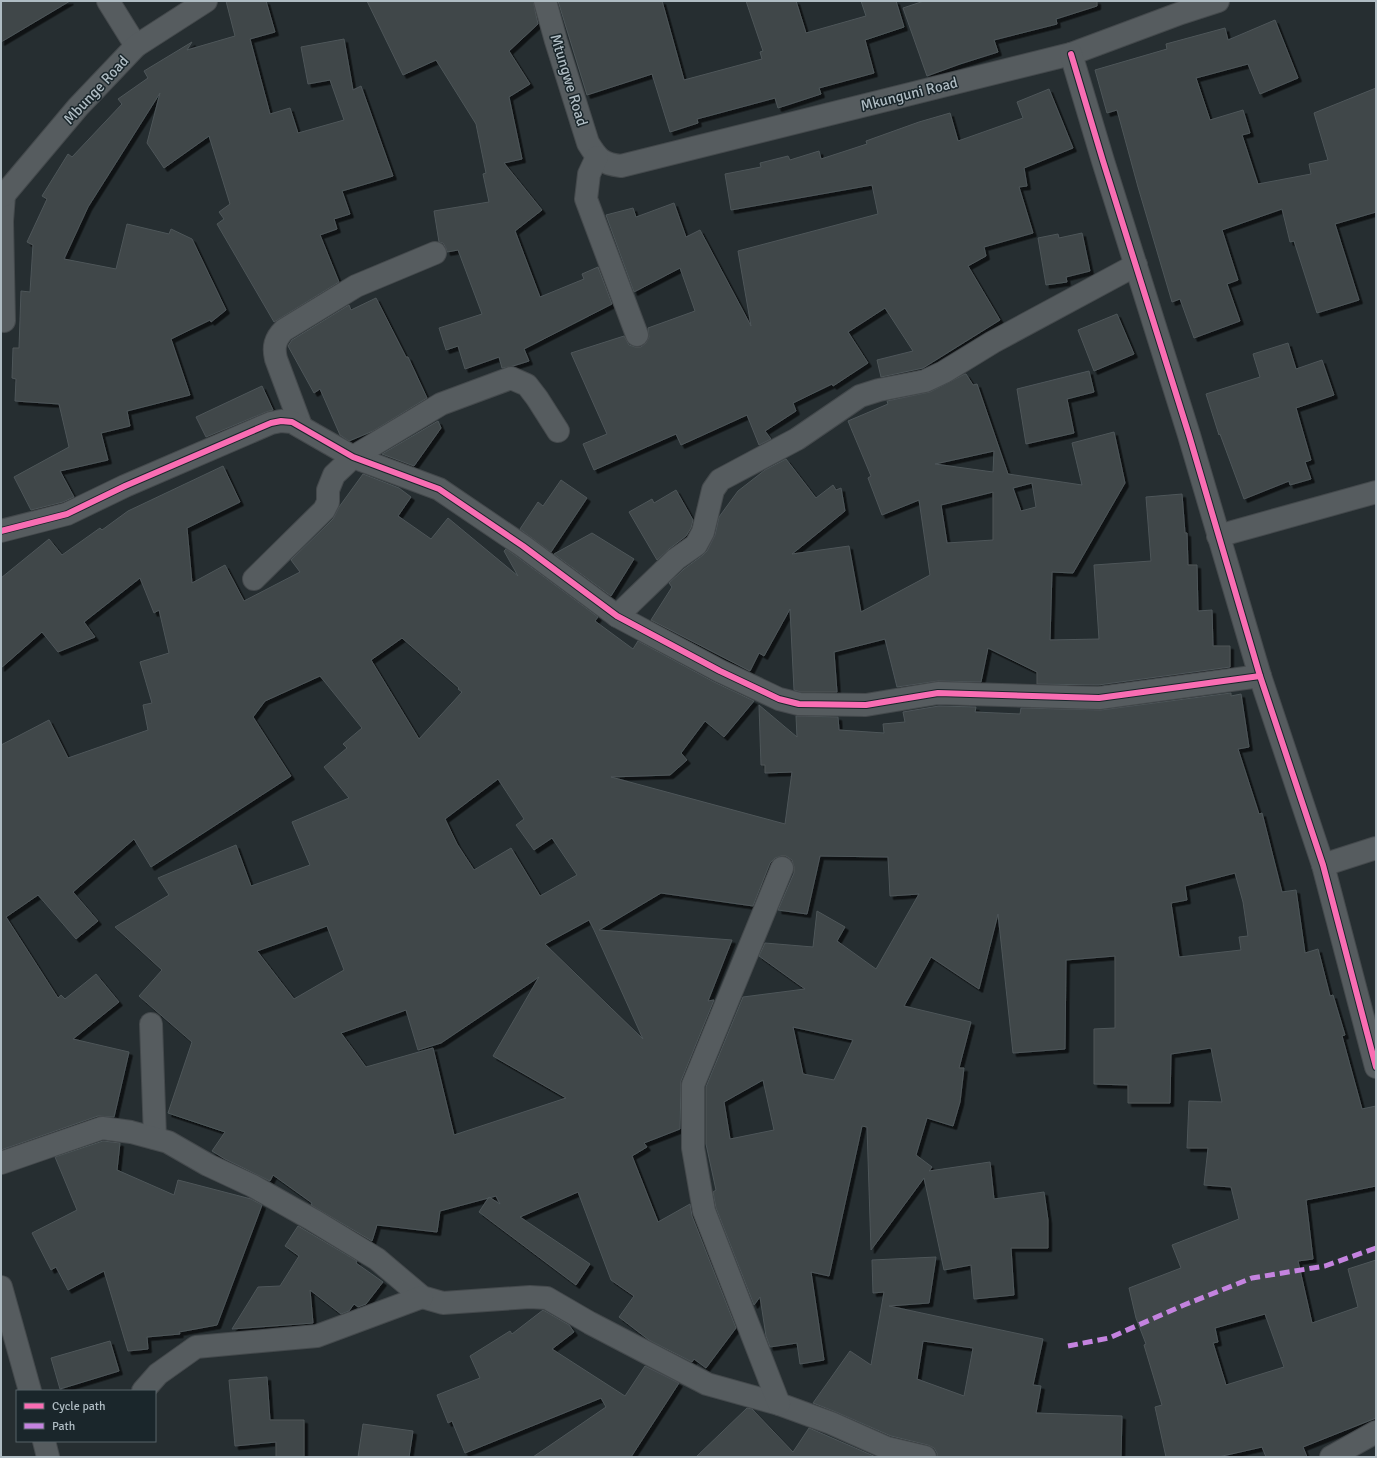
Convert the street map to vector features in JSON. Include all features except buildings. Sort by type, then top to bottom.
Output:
[{"type":"street","points":[[108,1],[136,46]]},
{"type":"street","name":"Mbunge Road","points":[[2,196],[78,107],[136,46],[206,1]]},
{"type":"street","name":"Mtungwe Road","points":[[545,1],[588,143],[597,157]]},
{"type":"street","name":"Mkunguni Road","points":[[597,157],[610,165],[621,166],[1071,54],[1178,7],[1218,1]]},
{"type":"street","points":[[1071,54],[1189,435],[1260,676],[1323,865],[1376,1067]]},
{"type":"street","points":[[597,157],[589,174],[586,199],[637,334]]},
{"type":"street","points":[[2,196],[4,321]]},
{"type":"street","points":[[301,426],[276,359],[274,351],[278,336],[284,330],[356,286],[435,253]]},
{"type":"street","points":[[617,616],[676,559],[696,546],[703,532],[713,490],[720,480],[797,439],[860,396],[879,390],[925,381],[944,372],[993,342],[1136,265]]},
{"type":"street","points":[[254,580],[324,510],[328,502],[328,490],[334,474],[353,457],[441,404],[511,378],[528,386],[558,431]]},
{"type":"street","points":[[1,531],[67,514],[125,486],[271,422],[292,422],[353,457],[438,490],[523,546],[617,616],[778,699],[799,704],[866,705],[938,693],[1099,698],[1260,676]]},
{"type":"street","points":[[1218,536],[1376,492]]},
{"type":"street","points":[[1323,865],[1376,848]]},
{"type":"street","points":[[779,1404],[704,1211],[693,1148],[693,1085],[782,868]]},
{"type":"street","points":[[151,1024],[155,1138]]},
{"type":"street","points":[[1,1163],[102,1128],[131,1132],[168,1142],[208,1165],[253,1186],[313,1220],[376,1259],[422,1297],[442,1303],[530,1297],[547,1298],[590,1323],[707,1384],[779,1404],[831,1423],[888,1448],[925,1457]]},
{"type":"street","points":[[1,1288],[30,1390]]},
{"type":"street","points":[[144,1390],[158,1374],[196,1347],[317,1336],[422,1297]]},
{"type":"street","points":[[1331,1457],[1376,1432]]},
{"type":"street","points":[[44,1442],[48,1457]]},
{"type":"marked path","points":[[1068,1346],[1109,1338],[1184,1305],[1252,1278],[1325,1266],[1376,1248]]},
{"type":"cycle path","points":[[1071,54],[1189,435],[1260,676],[1323,865],[1376,1067]]},
{"type":"cycle path","points":[[1,531],[67,514],[125,486],[271,423],[281,421],[292,422],[353,457],[439,489],[523,546],[617,616],[720,671],[779,699],[799,704],[866,705],[938,693],[1099,698],[1260,676]]}]
